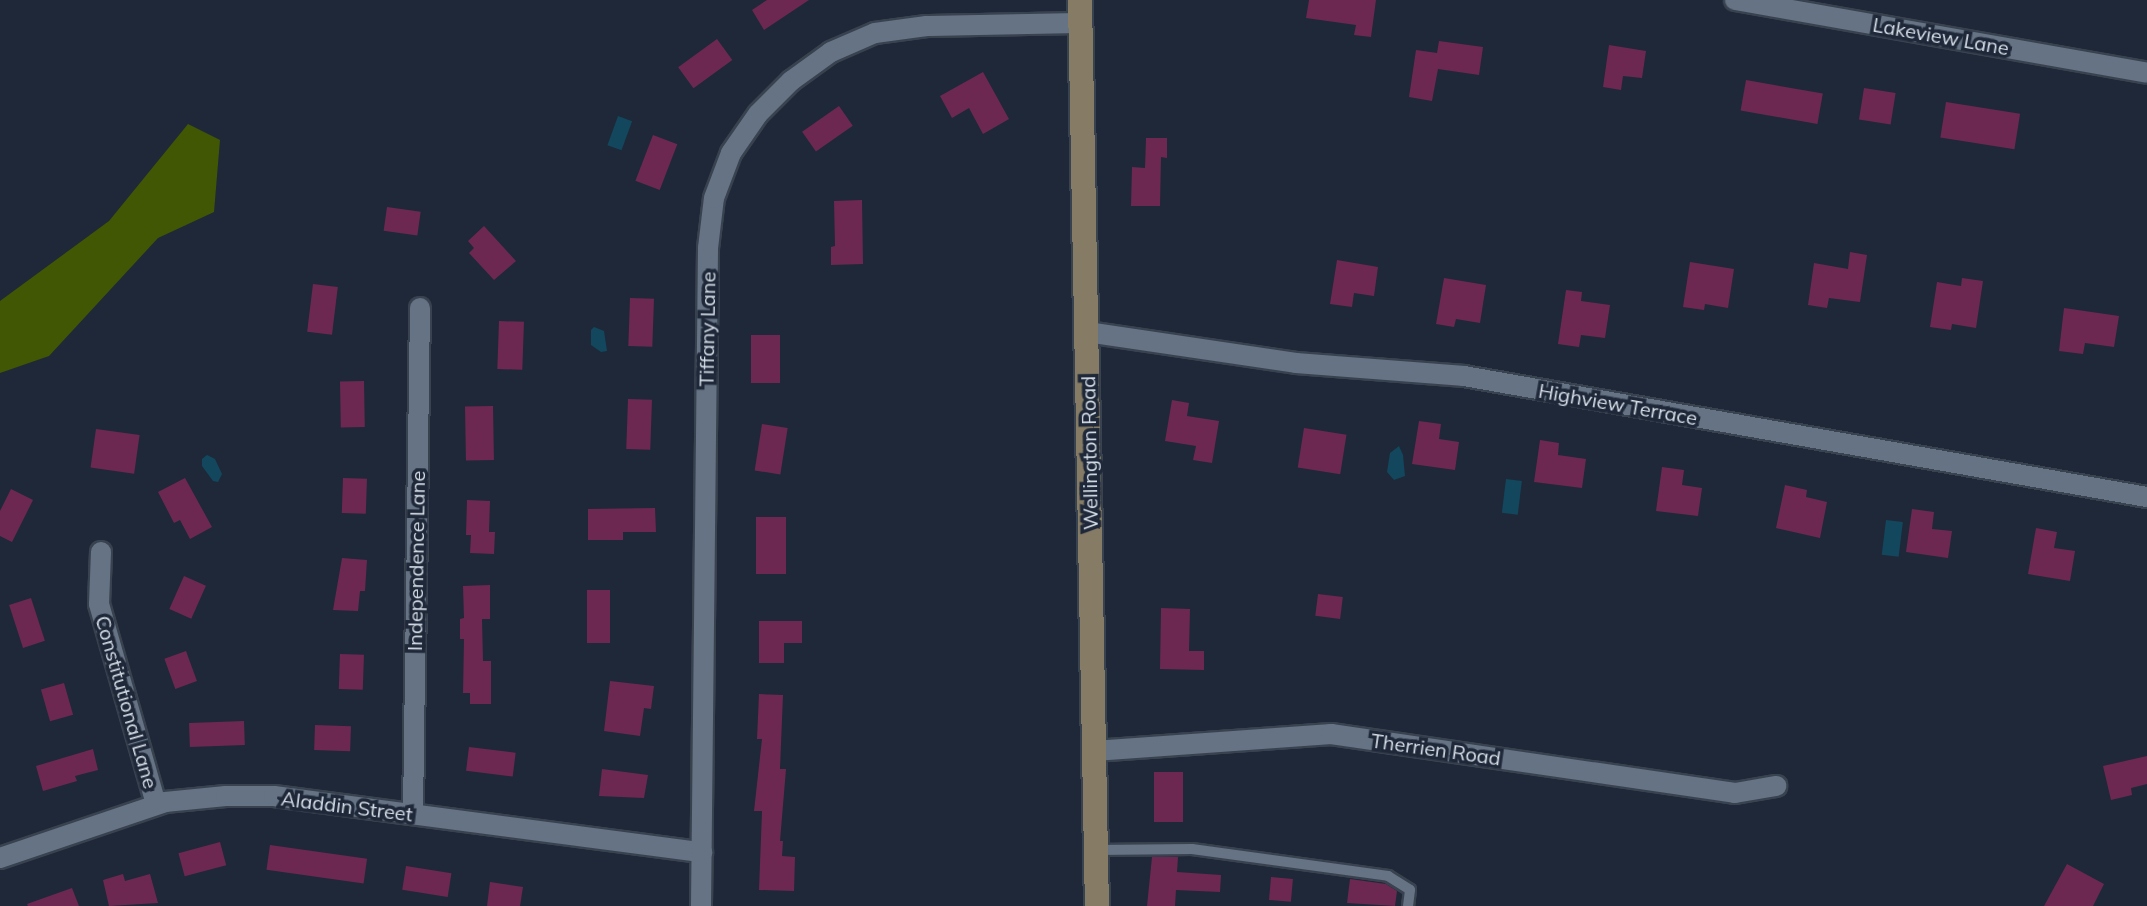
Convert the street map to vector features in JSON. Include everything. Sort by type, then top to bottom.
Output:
[{"type":"main road","name":"Wellington Road","points":[[1080,11],[1097,906]]},
{"type":"street","name":"Lakeview Lane","points":[[1735,0],[2147,73]]},
{"type":"street","name":"Tiffany Lane","points":[[701,906],[708,248],[714,198],[731,153],[758,114],[791,81],[831,52],[875,33],[1080,11]]},
{"type":"street","name":"Independence Lane","points":[[413,814],[420,308]]},
{"type":"street","name":"Highview Terrace","points":[[1087,332],[1296,363],[1464,376],[2147,497]]},
{"type":"street","name":"Constitutional Lane","points":[[101,552],[99,604],[156,804]]},
{"type":"street","name":"Therrien Road","points":[[1094,751],[1331,734],[1735,793],[1776,786]]},
{"type":"street","name":"Aladdin Street","points":[[0,858],[156,804],[226,796],[274,796],[702,852]]},
{"type":"lane","points":[[1096,850],[1192,849],[1388,876],[1410,890],[1408,906]]},
{"type":"green space","points":[[188,124],[220,140],[214,212],[158,238],[49,356],[0,373],[0,301],[109,221]]},
{"type":"water","points":[[618,116],[632,121],[621,150],[607,145]]},
{"type":"water","points":[[594,327],[604,331],[607,351],[601,352],[591,345],[591,330]]},
{"type":"water","points":[[1399,446],[1405,476],[1394,480],[1387,472],[1390,453]]},
{"type":"water","points":[[207,455],[215,459],[222,474],[218,482],[213,481],[202,466],[202,459]]},
{"type":"water","points":[[1506,479],[1522,481],[1518,515],[1502,513]]},
{"type":"water","points":[[1886,520],[1903,522],[1899,557],[1882,555]]},
{"type":"building","points":[[767,0],[809,0],[764,30],[752,10]]},
{"type":"building","points":[[1309,0],[1376,0],[1371,37],[1354,35],[1356,25],[1306,18]]},
{"type":"building","points":[[717,39],[732,60],[693,88],[678,67]]},
{"type":"building","points":[[1439,41],[1483,47],[1479,75],[1438,69],[1432,101],[1409,97],[1416,50],[1437,53]]},
{"type":"building","points":[[1609,45],[1646,51],[1642,78],[1623,76],[1621,90],[1603,87]]},
{"type":"building","points":[[983,72],[1009,119],[983,134],[969,108],[952,118],[940,96]]},
{"type":"building","points":[[1746,80],[1823,94],[1817,124],[1741,111]]},
{"type":"building","points":[[1864,88],[1896,93],[1891,125],[1859,120]]},
{"type":"building","points":[[1946,102],[2020,114],[2014,149],[1940,138]]},
{"type":"building","points":[[839,106],[853,126],[816,151],[802,132]]},
{"type":"building","points":[[653,135],[677,144],[660,190],[635,181]]},
{"type":"building","points":[[1146,138],[1167,138],[1167,158],[1161,157],[1160,206],[1131,206],[1132,167],[1145,168]]},
{"type":"building","points":[[862,200],[863,264],[831,265],[831,247],[835,246],[834,201]]},
{"type":"building","points":[[387,207],[421,212],[417,235],[384,231]]},
{"type":"building","points":[[484,226],[516,261],[494,280],[469,253],[474,248],[468,241]]},
{"type":"building","points":[[1850,252],[1867,255],[1860,302],[1829,298],[1827,308],[1808,305],[1814,263],[1848,269]]},
{"type":"building","points":[[1337,260],[1378,267],[1374,296],[1354,293],[1352,307],[1330,304]]},
{"type":"building","points":[[1690,262],[1734,269],[1728,308],[1705,304],[1704,310],[1683,307]]},
{"type":"building","points":[[1444,278],[1486,285],[1480,323],[1456,319],[1454,327],[1436,324]]},
{"type":"building","points":[[1962,278],[1983,281],[1976,328],[1952,324],[1951,330],[1930,327],[1937,282],[1961,286]]},
{"type":"building","points":[[313,284],[338,287],[332,335],[307,332]]},
{"type":"building","points":[[1566,290],[1582,292],[1581,301],[1610,305],[1605,338],[1581,335],[1579,347],[1558,344]]},
{"type":"building","points":[[630,298],[654,299],[652,347],[628,346]]},
{"type":"building","points":[[2064,308],[2119,316],[2114,347],[2085,343],[2083,354],[2059,351]]},
{"type":"building","points":[[499,321],[524,322],[522,370],[497,369]]},
{"type":"building","points":[[751,335],[780,335],[780,383],[751,383]]},
{"type":"building","points":[[340,381],[364,381],[365,427],[341,427]]},
{"type":"building","points":[[628,399],[652,400],[650,450],[626,449]]},
{"type":"building","points":[[1172,400],[1189,403],[1187,416],[1219,421],[1212,463],[1193,460],[1196,446],[1165,441]]},
{"type":"building","points":[[465,406],[493,406],[494,460],[466,460]]},
{"type":"building","points":[[1419,421],[1441,424],[1439,439],[1459,442],[1455,470],[1412,464]]},
{"type":"building","points":[[762,424],[788,428],[780,474],[755,470]]},
{"type":"building","points":[[1304,428],[1346,435],[1340,474],[1298,468]]},
{"type":"building","points":[[96,429],[140,435],[134,474],[91,468]]},
{"type":"building","points":[[1540,440],[1559,443],[1558,455],[1586,459],[1582,488],[1534,482]]},
{"type":"building","points":[[1662,467],[1684,470],[1682,485],[1702,488],[1698,516],[1656,511]]},
{"type":"building","points":[[185,478],[212,527],[190,539],[180,520],[174,523],[158,492]]},
{"type":"building","points":[[343,478],[367,479],[366,514],[342,513]]},
{"type":"building","points":[[1785,485],[1807,490],[1806,497],[1827,502],[1820,538],[1776,528]]},
{"type":"building","points":[[11,489],[33,500],[12,542],[0,536],[0,511]]},
{"type":"building","points":[[467,500],[490,501],[489,532],[495,532],[494,554],[470,553],[471,535],[466,535]]},
{"type":"building","points":[[655,508],[656,532],[623,532],[623,540],[588,540],[588,509]]},
{"type":"building","points":[[1912,509],[1934,512],[1932,529],[1952,531],[1948,558],[1906,552]]},
{"type":"building","points":[[756,517],[786,517],[786,574],[756,574]]},
{"type":"building","points":[[2036,528],[2057,532],[2054,548],[2075,551],[2070,581],[2028,574]]},
{"type":"building","points":[[342,558],[367,560],[365,591],[360,591],[358,611],[333,610]]},
{"type":"building","points":[[184,576],[206,586],[191,619],[169,609]]},
{"type":"building","points":[[490,585],[490,619],[482,619],[483,661],[491,661],[491,704],[470,704],[470,693],[463,693],[464,639],[460,639],[460,619],[464,618],[463,586]]},
{"type":"building","points":[[587,590],[610,590],[610,643],[587,643]]},
{"type":"building","points":[[1318,594],[1343,597],[1340,619],[1315,616]]},
{"type":"building","points":[[31,598],[45,641],[23,648],[9,605]]},
{"type":"building","points":[[1161,608],[1190,609],[1189,651],[1204,651],[1204,670],[1160,669]]},
{"type":"building","points":[[759,621],[802,621],[802,643],[784,643],[784,663],[759,663]]},
{"type":"building","points":[[186,651],[197,681],[175,689],[164,659]]},
{"type":"building","points":[[340,654],[364,655],[363,690],[339,689]]},
{"type":"building","points":[[610,681],[654,686],[651,709],[644,708],[640,736],[604,731]]},
{"type":"building","points":[[64,683],[73,715],[50,721],[41,690]]},
{"type":"building","points":[[759,694],[783,695],[780,769],[786,769],[780,841],[783,841],[782,856],[795,857],[794,891],[759,890],[762,811],[754,811],[762,739],[757,739]]},
{"type":"building","points":[[244,721],[245,745],[190,747],[189,723]]},
{"type":"building","points":[[315,725],[351,726],[350,751],[314,750]]},
{"type":"building","points":[[469,747],[516,753],[513,777],[466,771]]},
{"type":"building","points":[[93,749],[98,770],[75,776],[77,781],[43,791],[36,766]]},
{"type":"building","points":[[2147,756],[2147,784],[2131,788],[2132,795],[2111,800],[2103,766]]},
{"type":"building","points":[[602,769],[648,775],[644,798],[599,796]]},
{"type":"building","points":[[1154,772],[1183,772],[1183,822],[1154,822]]},
{"type":"building","points":[[220,842],[226,865],[185,876],[178,853]]},
{"type":"building","points":[[270,845],[367,859],[364,883],[267,870]]},
{"type":"building","points":[[1152,857],[1178,857],[1177,872],[1221,875],[1220,892],[1176,890],[1175,906],[1147,906]]},
{"type":"building","points":[[2067,864],[2104,884],[2093,906],[2044,906]]},
{"type":"building","points":[[406,866],[451,873],[448,897],[402,890]]},
{"type":"building","points":[[123,874],[125,881],[150,874],[158,903],[109,906],[103,880]]},
{"type":"building","points":[[1271,877],[1293,879],[1291,902],[1269,900]]},
{"type":"building","points":[[1350,879],[1386,884],[1397,891],[1395,906],[1347,903]]},
{"type":"building","points":[[490,882],[523,887],[520,906],[487,906]]},
{"type":"building","points":[[72,888],[79,906],[27,904]]}]
